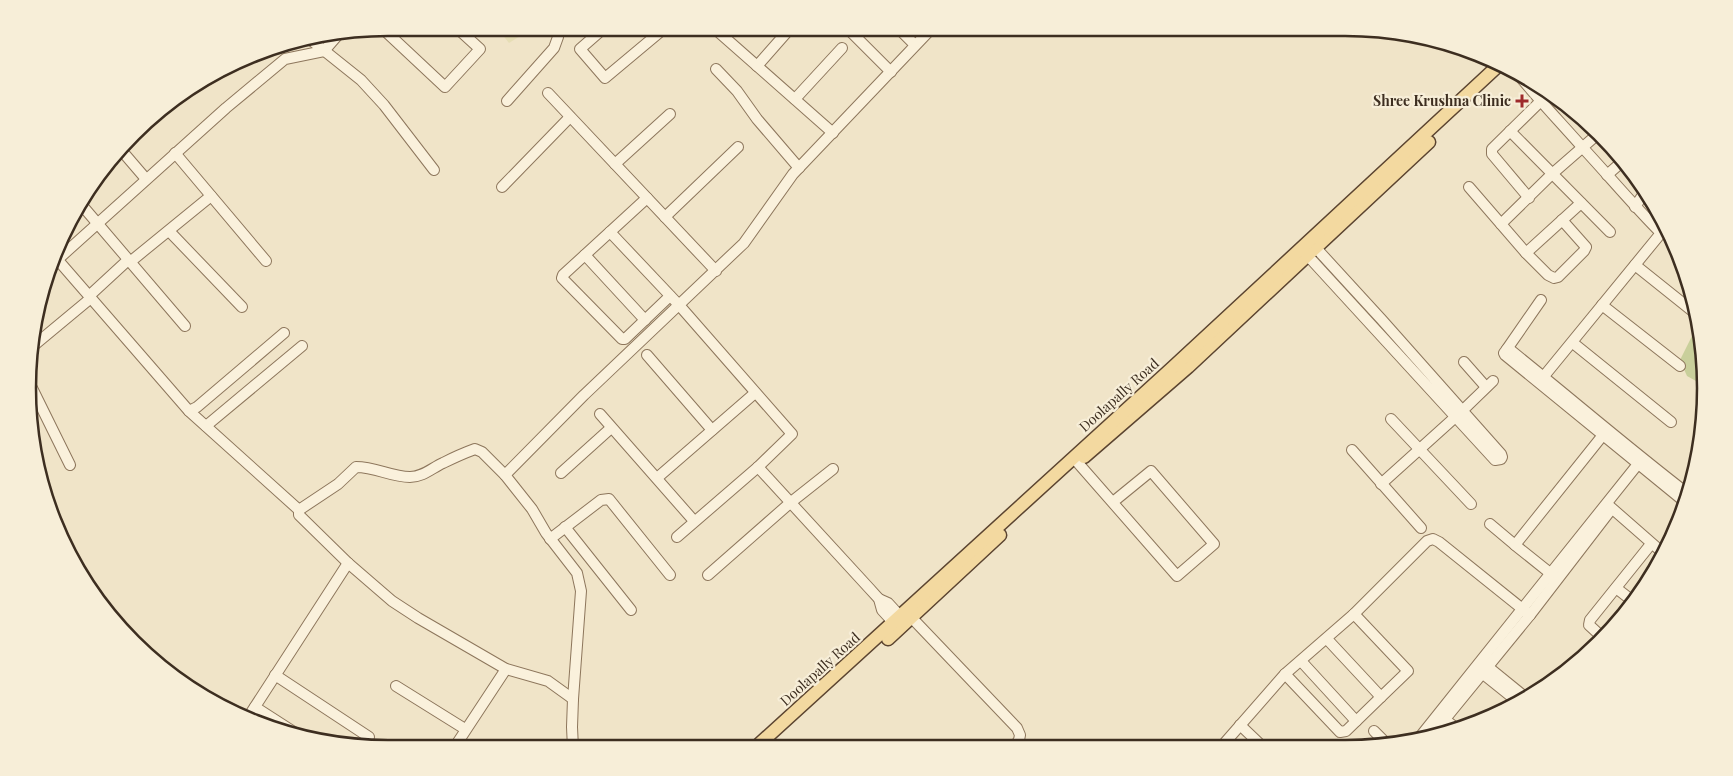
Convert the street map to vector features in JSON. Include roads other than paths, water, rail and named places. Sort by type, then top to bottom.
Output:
[{"type":"main road","name":"Doolapally Road","points":[[901,618],[1250,302],[1494,70]]},
{"type":"main road","name":"Doolapally Road","points":[[764,740],[1188,367],[1250,302],[1312,252],[1502,74]]},
{"type":"main road","points":[[776,740],[901,618]]},
{"type":"street","points":[[391,36],[445,86],[480,49],[465,36]]},
{"type":"street","points":[[507,100],[554,48],[558,36]]},
{"type":"street","points":[[595,36],[580,49],[605,78],[655,36]]},
{"type":"street","points":[[725,36],[833,133]]},
{"type":"street","points":[[757,66],[784,36]]},
{"type":"street","points":[[855,36],[891,72]]},
{"type":"street","points":[[906,36],[916,45]]},
{"type":"street","points":[[505,474],[584,395],[744,243],[799,168],[924,36]]},
{"type":"street","points":[[62,255],[226,108],[285,59],[324,51],[333,41]]},
{"type":"street","points":[[315,44],[361,80],[378,98],[434,170]]},
{"type":"street","points":[[795,99],[842,48]]},
{"type":"street","points":[[716,69],[737,91],[757,119],[799,168]]},
{"type":"street","points":[[1528,88],[1635,207],[1656,224]]},
{"type":"street","points":[[548,93],[716,271]]},
{"type":"street","points":[[1529,198],[1491,153],[1492,149],[1543,98]]},
{"type":"street","points":[[615,164],[670,114]]},
{"type":"street","points":[[502,186],[570,116]]},
{"type":"street","points":[[1510,131],[1610,232]]},
{"type":"street","points":[[1501,224],[1552,174],[1593,138]]},
{"type":"street","points":[[665,217],[738,146]]},
{"type":"street","points":[[175,153],[266,261]]},
{"type":"street","points":[[125,155],[146,179]]},
{"type":"street","points":[[1607,175],[1617,166]]},
{"type":"street","points":[[1470,187],[1526,253],[1548,275],[1554,278],[1558,277],[1586,247],[1562,220]]},
{"type":"street","points":[[39,341],[129,261],[211,196]]},
{"type":"street","points":[[647,198],[562,275],[562,278],[622,339],[625,339],[670,296]]},
{"type":"street","points":[[1635,207],[1641,198]]},
{"type":"street","points":[[1526,253],[1581,203]]},
{"type":"street","points":[[85,208],[184,326]]},
{"type":"street","points":[[169,230],[242,307]]},
{"type":"street","points":[[610,232],[679,305],[792,434],[758,467],[677,537]]},
{"type":"street","points":[[1542,379],[1661,233]]},
{"type":"street","points":[[1312,252],[1358,312],[1419,378],[1459,415],[1501,454],[1501,459],[1495,460],[1459,415],[1427,371],[1367,304],[1312,252]]},
{"type":"street","points":[[585,255],[645,320]]},
{"type":"street","points":[[59,263],[189,411],[298,510],[299,515],[348,563],[392,601],[506,669],[548,681],[572,699]]},
{"type":"street","points":[[1635,265],[1687,307]]},
{"type":"street","points":[[1541,300],[1504,354],[1542,379],[1643,463],[1679,497]]},
{"type":"street","points":[[1358,312],[1367,304]]},
{"type":"street","points":[[1602,305],[1680,366]]},
{"type":"street","points":[[189,411],[197,407],[284,333]]},
{"type":"street","points":[[1572,343],[1671,422]]},
{"type":"street","points":[[206,426],[302,346]]},
{"type":"street","points":[[647,355],[712,430]]},
{"type":"street","points":[[1381,484],[1459,415],[1490,384],[1464,362]]},
{"type":"street","points":[[1419,378],[1427,371]]},
{"type":"street","points":[[656,478],[755,393]]},
{"type":"street","points":[[36,397],[70,465]]},
{"type":"street","points":[[600,414],[694,521]]},
{"type":"street","points":[[1391,419],[1471,504]]},
{"type":"street","points":[[561,473],[611,428]]},
{"type":"street","points":[[1515,544],[1606,433]]},
{"type":"street","points":[[298,510],[338,484],[356,467],[369,467],[400,476],[413,477],[423,475],[441,464],[476,449],[482,452],[505,474],[532,509],[550,539],[577,573],[580,591],[572,699],[573,740]]},
{"type":"street","points":[[1352,450],[1421,528]]},
{"type":"street","points":[[1078,462],[1177,576],[1214,544],[1150,471],[1113,502]]},
{"type":"street","points":[[1643,463],[1682,490]]},
{"type":"street","points":[[1428,730],[1442,717],[1643,463]]},
{"type":"street","points":[[758,467],[879,599],[882,610],[901,618],[1017,728],[1020,735],[1019,740]]},
{"type":"street","points":[[708,575],[790,502],[834,469]]},
{"type":"street","points":[[550,539],[601,500],[610,499],[670,575]]},
{"type":"street","points":[[1610,506],[1657,549]]},
{"type":"street","points":[[1490,524],[1554,576]]},
{"type":"street","points":[[565,528],[631,610]]},
{"type":"street","points":[[1227,740],[1285,674],[1354,614],[1427,541],[1433,539],[1526,612]]},
{"type":"street","points":[[1597,633],[1588,623],[1651,544]]},
{"type":"street","points":[[251,712],[348,563]]},
{"type":"street","points":[[1616,588],[1627,597]]},
{"type":"street","points":[[1285,674],[1337,730],[1340,732],[1346,731],[1408,671],[1354,614]]},
{"type":"street","points":[[1326,639],[1381,697]]},
{"type":"street","points":[[1301,660],[1356,721]]},
{"type":"street","points":[[1482,667],[1520,694]]},
{"type":"street","points":[[1482,667],[1512,697]]},
{"type":"street","points":[[459,740],[506,669]]},
{"type":"street","points":[[275,675],[369,737]]},
{"type":"street","points":[[396,686],[465,729]]},
{"type":"street","points":[[255,707],[278,722]]},
{"type":"street","points":[[1442,717],[1450,723]]},
{"type":"street","points":[[1436,728],[1442,717]]},
{"type":"street","points":[[1240,725],[1256,740]]},
{"type":"street","points":[[1374,731],[1381,738]]},
{"type":"place","name":"Shree Krushna Clinic","points":[[1522,101]]}]
